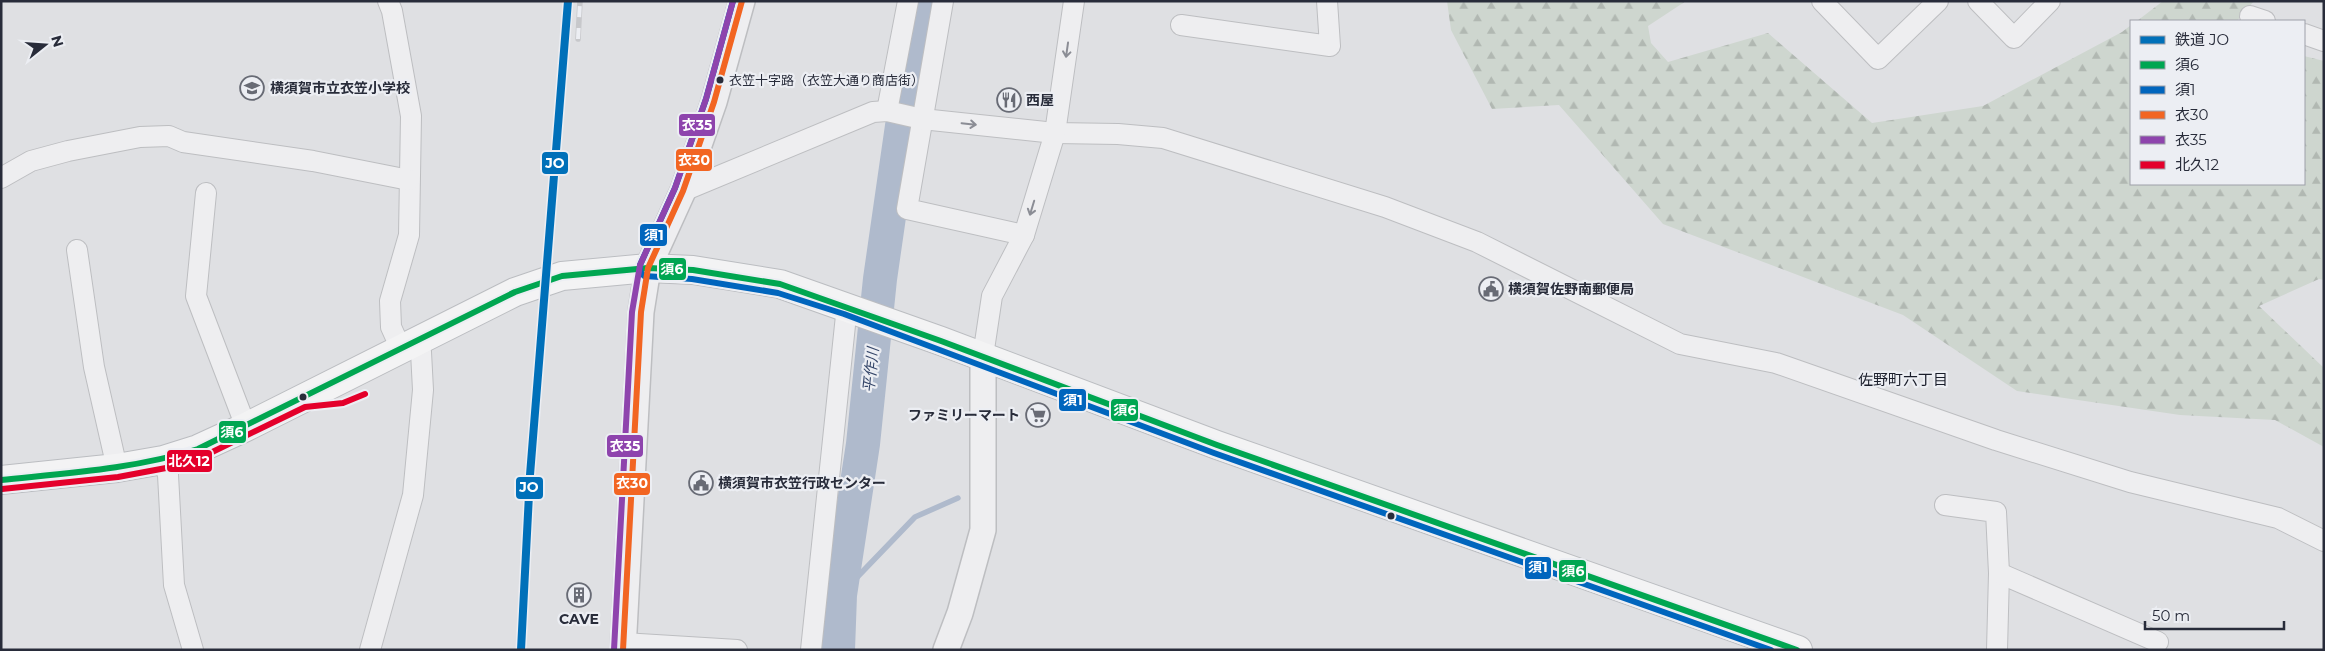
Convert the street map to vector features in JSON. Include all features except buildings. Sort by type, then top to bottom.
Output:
[{"type":"main road","points":[[1,480],[117,468],[163,460],[198,449],[246,427],[515,292],[562,276],[648,268],[693,270],[780,284],[848,307],[1217,445],[1798,650]]},
{"type":"street","points":[[370,650],[413,495],[423,390],[421,352],[408,346],[391,327],[390,301],[409,235],[411,116],[392,11],[388,1]]},
{"type":"street","points":[[737,650],[623,646],[641,312],[648,268],[683,191],[714,102],[742,1]]},
{"type":"street","points":[[887,111],[908,1]]},
{"type":"street","points":[[943,1],[921,119],[907,209],[1024,235]]},
{"type":"street","points":[[946,650],[960,612],[983,530],[983,356],[992,296],[1024,235],[1055,133],[1074,1]]},
{"type":"street","points":[[1181,25],[1330,46],[1327,1]]},
{"type":"street","points":[[1822,1],[1878,59],[1938,1]]},
{"type":"street","points":[[1978,1],[2014,38],[2050,1]]},
{"type":"street","points":[[2305,34],[2324,41]]},
{"type":"street","points":[[683,191],[873,112],[887,111],[921,119],[1055,133],[1118,134],[1163,138],[1385,207],[1477,242],[1680,344],[1776,363],[1996,440],[2130,482],[2278,518],[2324,541]]},
{"type":"street","points":[[1,178],[31,161],[68,150],[140,137],[170,136],[183,142],[313,161],[409,180]]},
{"type":"street","points":[[206,193],[196,296],[246,427]]},
{"type":"street","points":[[76,250],[94,367],[117,468]]},
{"type":"street","points":[[812,650],[848,307]]},
{"type":"street","points":[[163,460],[168,475],[174,585],[193,650]]},
{"type":"street","points":[[1945,504],[1996,512],[1999,573],[1997,650]]},
{"type":"street","points":[[1999,573],[2158,642]]},
{"type":"green space","points":[[1447,1],[1686,1],[1648,26],[1651,43],[1668,62],[1768,33],[1872,123],[1983,106],[2122,32],[2130,26],[2130,185],[2305,185],[2305,56],[2324,61],[2324,280],[2319,279],[2259,306],[2324,368],[2324,447],[2275,420],[2180,415],[2017,391],[1903,315],[1663,224],[1559,105],[1492,109],[1451,30]]},
{"type":"green space","points":[[2163,1],[2254,1],[2238,20],[2138,20]]},
{"type":"waterway","name":"平作川","points":[[838,650],[840,595],[863,444],[880,279],[920,1]]},
{"type":"waterway","points":[[840,595],[915,517],[958,498]]},
{"type":"railway","points":[[578,39],[580,1]]},
{"type":"rail line","name":"JO","points":[[521,650],[530,475],[568,1]]},
{"type":"transit line","name":"須1","points":[[733,1],[706,99],[675,188],[640,265],[640,271],[644,276],[692,279],[778,293],[844,314],[1214,453],[1771,650]]},
{"type":"transit line","name":"衣35","points":[[614,650],[632,312],[640,265],[675,188],[706,99],[733,1]]},
{"type":"transit line","name":"衣30","points":[[623,650],[641,312],[648,268],[683,191],[714,102],[742,1]]},
{"type":"transit line","name":"須6","points":[[1,480],[125,466],[198,449],[515,292],[562,276],[648,268],[693,270],[780,284],[941,341],[1217,445],[1797,650]]},
{"type":"transit line","name":"北久12","points":[[2,489],[118,477],[166,468],[202,457],[305,407],[343,403],[365,394]]},
{"type":"place","name":"衣笠十字路（衣笠大通り商店街）","points":[[720,80]]},
{"type":"place","name":"横須賀市立衣笠小学校","points":[[252,88]]},
{"type":"place","name":"西屋","points":[[1009,100]]},
{"type":"place","name":"横須賀佐野南郵便局","points":[[1491,289]]},
{"type":"place","name":"ファミリーマート","points":[[1038,415]]},
{"type":"place","name":"横須賀市衣笠行政センター","points":[[701,483]]},
{"type":"place","name":"CAVE","points":[[579,595]]},
{"type":"district","name":"佐野町六丁目","points":[[1903,380]]}]
